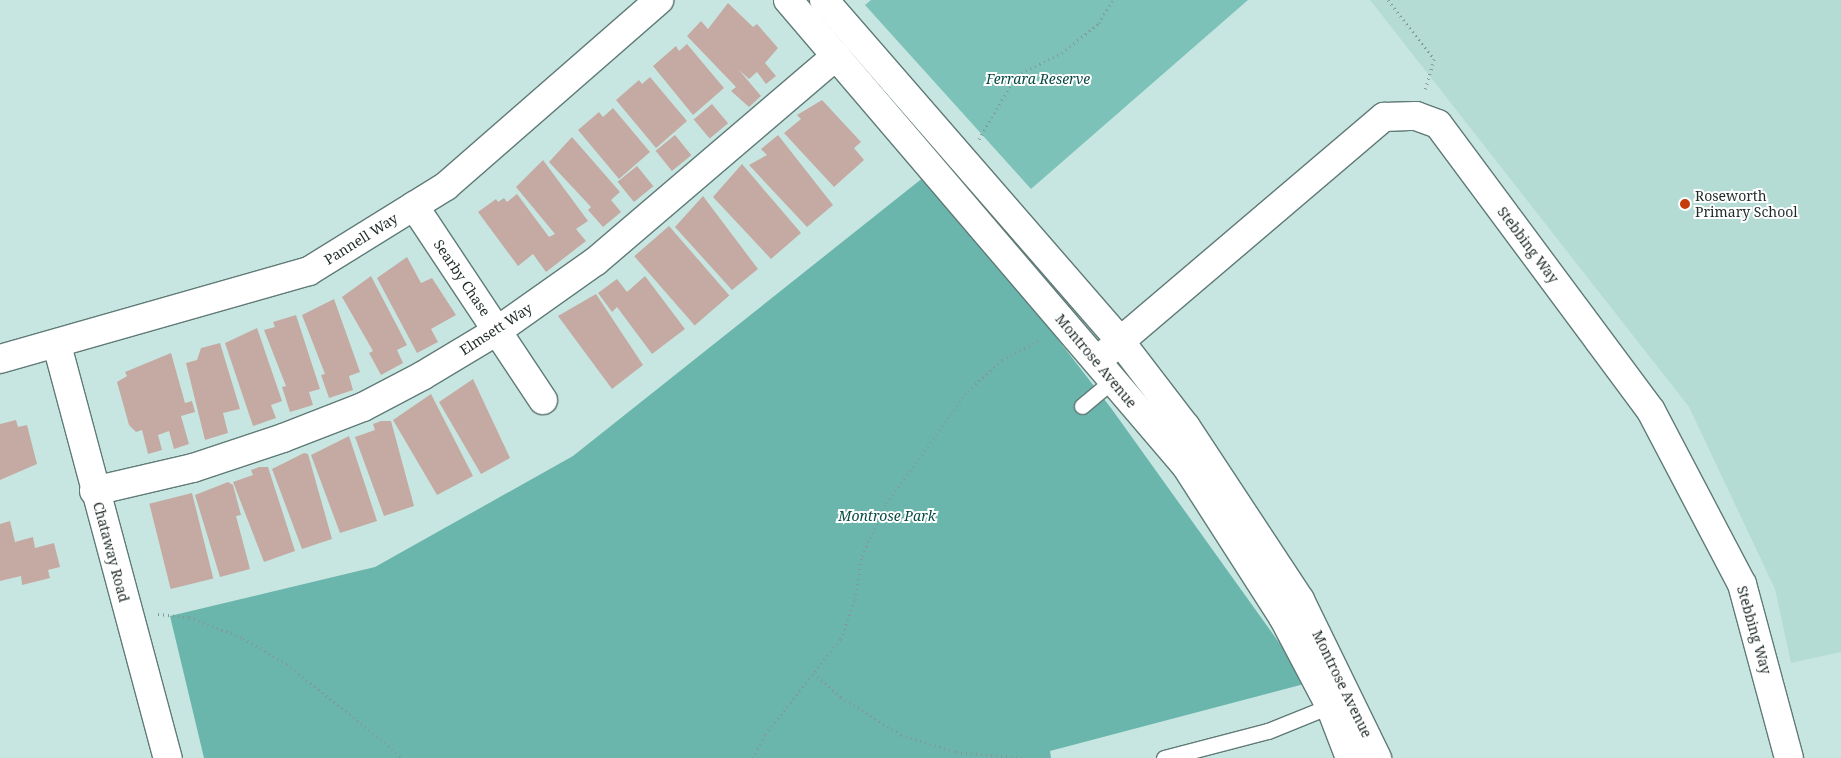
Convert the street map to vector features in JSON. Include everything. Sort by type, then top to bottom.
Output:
[{"type":"street","name":"Pannell Way","points":[[0,359],[57,345],[309,270],[446,186],[659,0]]},
{"type":"street","name":"Montrose Avenue","points":[[788,0],[1186,466],[1283,617],[1330,706],[1350,758]]},
{"type":"street","name":"Montrose Avenue","points":[[824,0],[1120,341],[1266,544],[1334,663],[1377,758]]},
{"type":"street","name":"Elmsett Way","points":[[94,491],[193,468],[363,407],[497,331],[596,261],[836,56]]},
{"type":"street","name":"Stebbing Way","points":[[1105,371],[1120,341],[1384,117],[1416,116],[1438,124],[1651,411],[1742,584],[1789,758]]},
{"type":"street","name":"Searby Chase","points":[[414,206],[543,400]]},
{"type":"street","name":"Chataway Road","points":[[57,345],[94,491],[168,758]]},
{"type":"lane","points":[[1082,406],[1105,371]]},
{"type":"lane","points":[[1164,758],[1268,732],[1330,706]]},
{"type":"path","points":[[960,156],[988,131],[1017,75],[1062,53],[1099,23],[1113,0]]},
{"type":"path","points":[[1388,0],[1434,59],[1416,116]]},
{"type":"path","points":[[753,758],[765,734],[841,639],[855,599],[862,556],[886,503],[968,391],[1002,360],[1037,344],[1061,319]]},
{"type":"path","points":[[130,622],[154,614],[189,617],[243,638],[287,664],[402,758]]},
{"type":"path","points":[[814,674],[841,697],[901,735],[956,752],[1025,758]]},
{"type":"shaded area","name":"Roseworth Primary School","points":[[1370,0],[1841,0],[1841,652],[1791,663],[1775,589],[1689,407]]},
{"type":"green space","name":"Ferrara Reserve","points":[[871,0],[1248,0],[1031,189],[865,5]]},
{"type":"green space","name":"Montrose Park","points":[[929,173],[1111,408],[1308,683],[1050,751],[1051,758],[204,758],[170,616],[375,567],[573,456]]},
{"type":"building","points":[[728,3],[753,27],[757,24],[778,48],[765,63],[776,76],[766,84],[757,72],[749,79],[739,70],[761,96],[749,107],[731,91],[736,87],[687,36],[701,21],[708,29]]},
{"type":"building","points":[[687,44],[724,88],[693,115],[653,66],[676,46],[679,51]]},
{"type":"building","points":[[650,77],[687,121],[656,148],[616,100],[639,80],[642,84]]},
{"type":"building","points":[[822,100],[861,142],[854,148],[864,160],[834,187],[784,133],[801,119],[797,115]]},
{"type":"building","points":[[712,104],[728,123],[710,139],[694,119]]},
{"type":"building","points":[[613,108],[650,152],[619,179],[578,130],[599,112],[603,117]]},
{"type":"building","points":[[675,135],[691,155],[672,171],[656,151]]},
{"type":"building","points":[[778,135],[833,205],[807,227],[749,165],[767,155],[761,149]]},
{"type":"building","points":[[572,137],[620,192],[611,200],[621,212],[603,227],[588,210],[591,207],[549,162]]},
{"type":"building","points":[[543,160],[588,221],[576,229],[586,241],[546,272],[533,254],[518,266],[478,212],[496,199],[498,202],[504,198],[507,202],[517,194],[549,237],[555,234],[516,187]]},
{"type":"building","points":[[742,164],[801,233],[771,259],[713,197]]},
{"type":"building","points":[[637,166],[653,186],[634,202],[618,182]]},
{"type":"building","points":[[703,196],[758,269],[732,290],[675,227]]},
{"type":"building","points":[[669,226],[729,295],[695,326],[634,256]]},
{"type":"building","points":[[407,257],[421,283],[432,278],[456,315],[431,329],[438,342],[417,353],[377,278]]},
{"type":"building","points":[[371,276],[407,345],[397,350],[403,363],[381,375],[369,353],[373,351],[342,297]]},
{"type":"building","points":[[645,276],[685,329],[652,354],[617,307],[612,312],[598,293],[617,279],[627,292]]},
{"type":"building","points":[[596,294],[643,365],[612,389],[558,316]]},
{"type":"building","points":[[334,299],[360,372],[349,376],[353,390],[329,398],[321,375],[325,374],[302,315]]},
{"type":"building","points":[[296,315],[320,389],[309,392],[313,405],[290,412],[282,387],[286,386],[264,330],[275,327],[273,322]]},
{"type":"building","points":[[257,328],[282,401],[271,405],[276,418],[253,426],[225,343]]},
{"type":"building","points":[[220,343],[240,409],[223,413],[228,433],[205,440],[186,363],[197,360],[201,348]]},
{"type":"building","points":[[171,353],[185,403],[192,401],[195,412],[181,416],[189,444],[174,449],[169,431],[158,435],[162,450],[148,454],[142,430],[136,432],[129,425],[117,382],[127,376],[125,372]]},
{"type":"building","points":[[473,379],[510,458],[481,474],[439,402]]},
{"type":"building","points":[[431,394],[473,476],[437,495],[393,420]]},
{"type":"building","points":[[16,420],[18,427],[27,425],[37,464],[0,480],[0,424]]},
{"type":"building","points":[[381,421],[391,421],[414,506],[384,516],[355,437],[375,430],[373,424]]},
{"type":"building","points":[[349,436],[377,521],[340,533],[311,455]]},
{"type":"building","points":[[304,453],[308,454],[332,539],[302,549],[272,469]]},
{"type":"building","points":[[259,467],[268,467],[295,551],[264,562],[233,482],[253,475],[251,470]]},
{"type":"building","points":[[228,482],[233,485],[241,515],[236,516],[250,569],[220,577],[195,495]]},
{"type":"building","points":[[192,493],[213,578],[171,589],[149,504]]},
{"type":"building","points":[[10,521],[15,542],[33,537],[35,548],[54,543],[60,567],[48,570],[50,578],[22,585],[21,576],[0,581],[0,524]]},
{"type":"place","name":"Roseworth Primary School","points":[[1685,204]]}]
